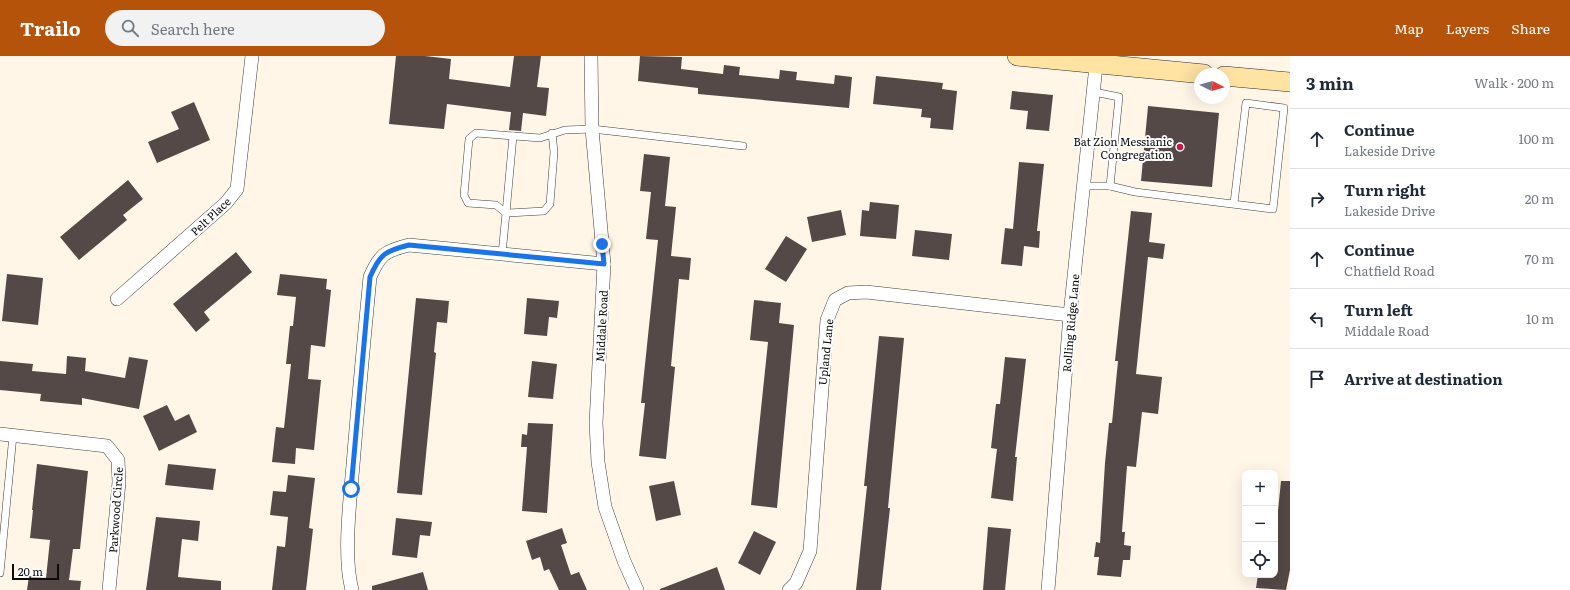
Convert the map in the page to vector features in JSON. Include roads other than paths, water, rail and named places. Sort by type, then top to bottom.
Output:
[{"type":"main road","points":[[1017,56],[1097,60],[1194,73]]},
{"type":"main road","points":[[1230,77],[1290,82]]},
{"type":"street","name":"Pelt Place","points":[[117,299],[226,203],[237,189],[252,56]]},
{"type":"street","name":"Middale Road","points":[[592,56],[592,129],[604,264],[596,423],[598,462],[605,507],[624,560],[637,590]]},
{"type":"street","name":"Rolling Ridge Lane","points":[[1048,590],[1070,315],[1097,60]]},
{"type":"street","points":[[352,590],[349,580],[348,530],[351,489],[370,277],[377,262],[390,250],[409,245],[604,264]]},
{"type":"street","name":"Upland Lane","points":[[789,590],[796,583],[810,551],[827,320],[835,300],[848,293],[866,292],[1070,315]]},
{"type":"street","name":"Parkwood Circle","points":[[7,434],[107,446],[118,460],[119,482],[109,590]]},
{"type":"lane","points":[[1094,92],[1119,97],[1110,186]]},
{"type":"lane","points":[[1084,186],[1110,186],[1135,192],[1273,209],[1284,108],[1246,103],[1234,203]]},
{"type":"lane","points":[[552,133],[554,152],[550,204],[544,211],[506,212],[496,205],[468,203],[464,195],[469,140],[476,133],[540,138],[552,133],[565,130],[592,129],[743,146]]},
{"type":"lane","points":[[502,254],[513,136]]},
{"type":"lane","points":[[0,573],[7,434]]},
{"type":"place","name":"Bat Zion Messianic Congregation","points":[[1180,147]]}]
